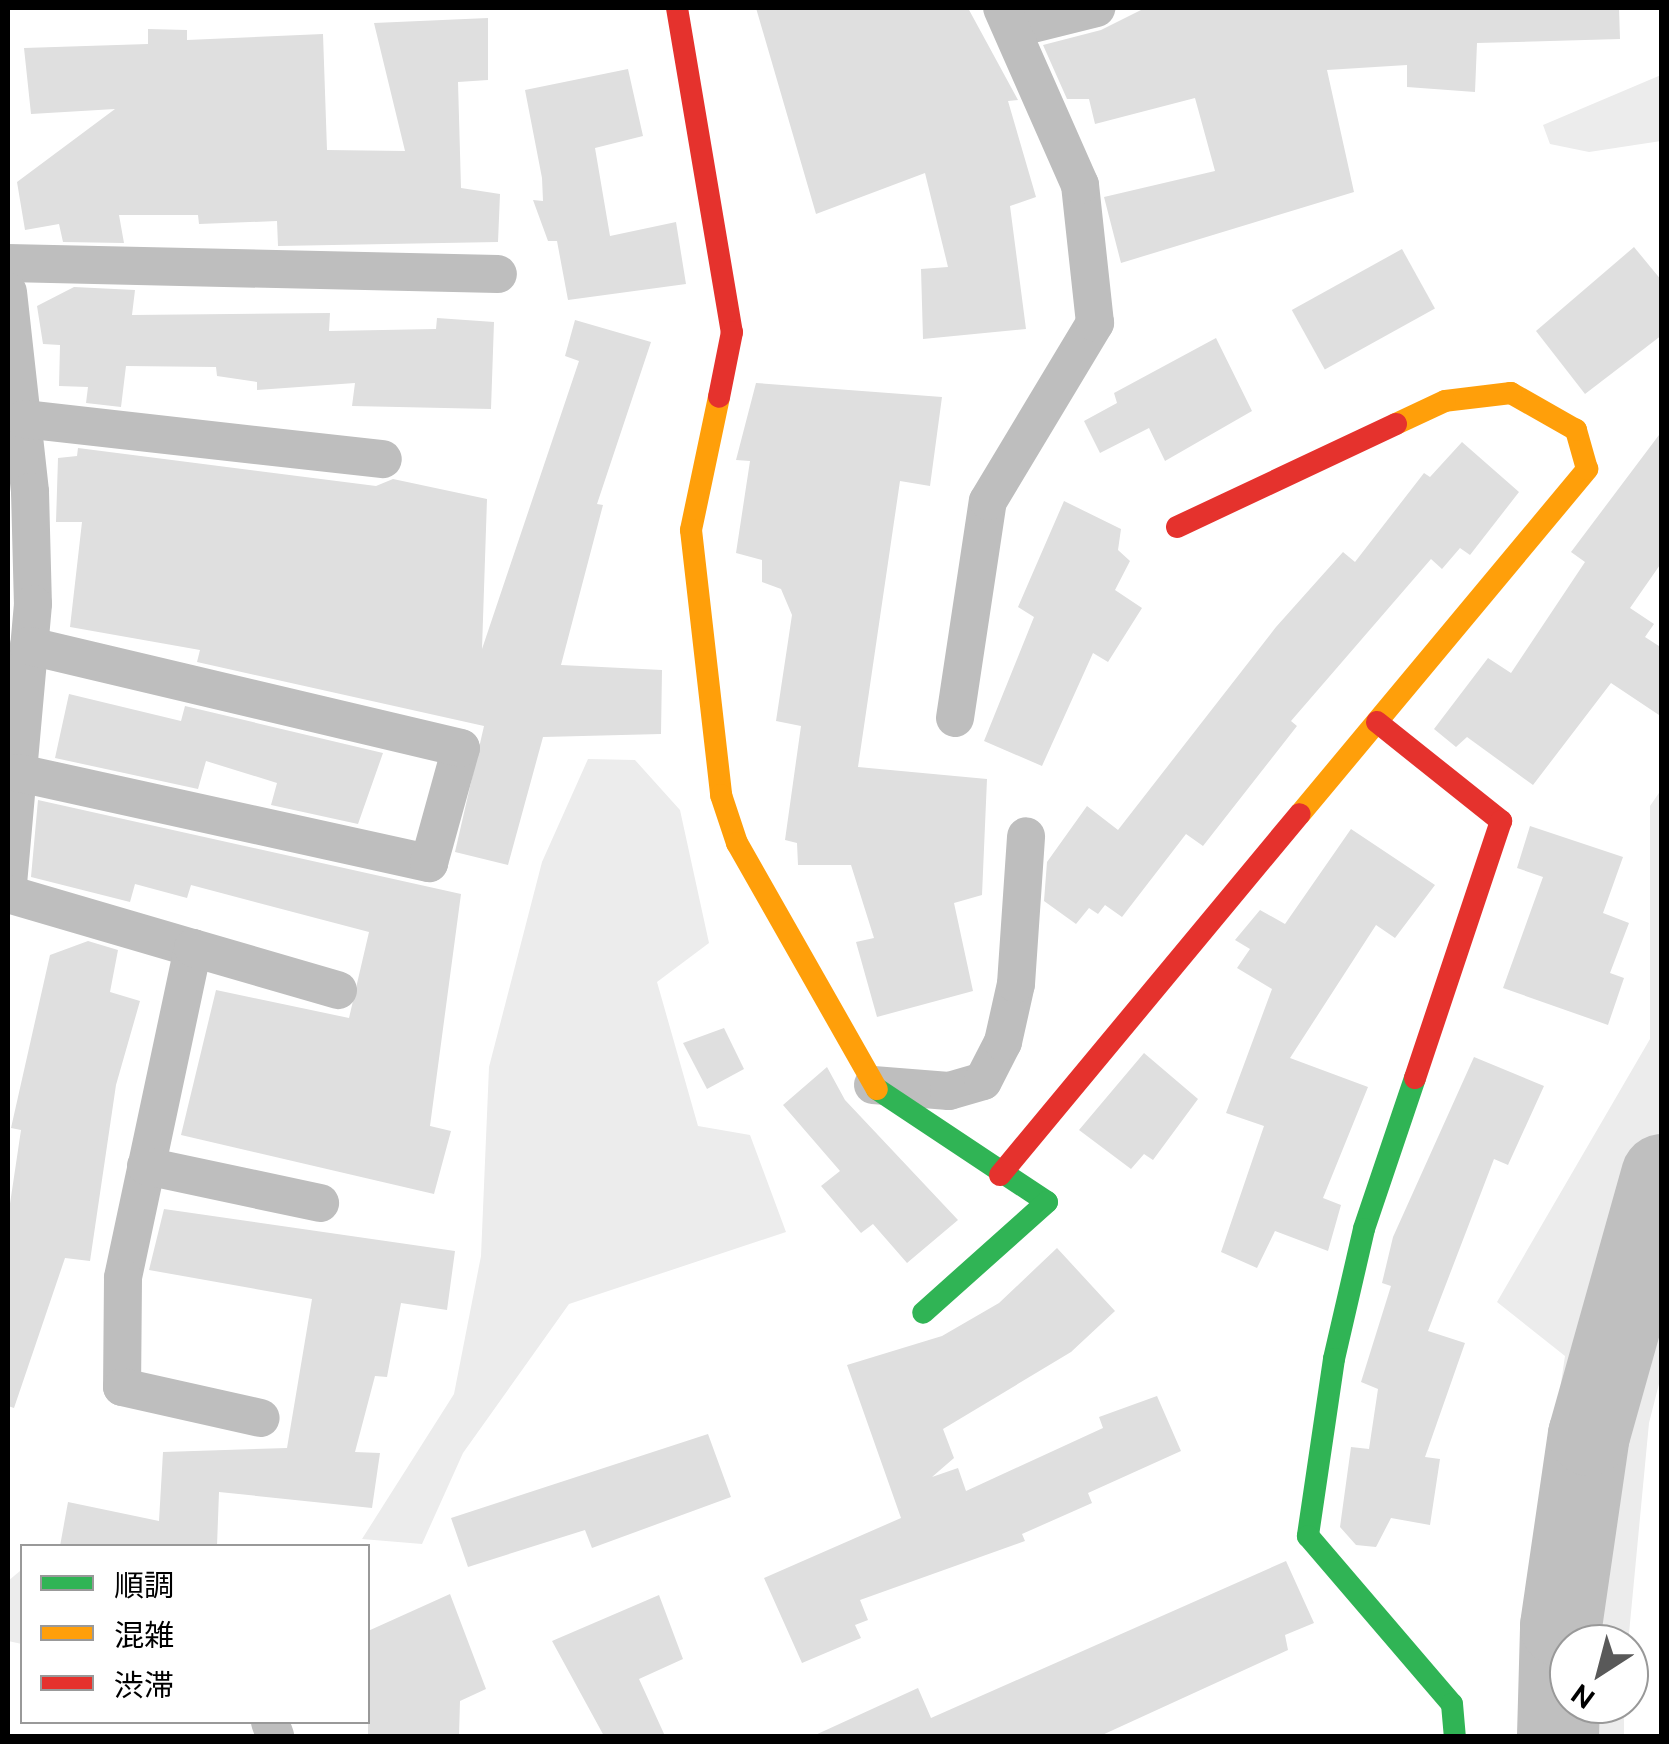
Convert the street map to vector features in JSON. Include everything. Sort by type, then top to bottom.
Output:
[{"type":"street","points":[[676,8],[732,332],[691,530],[721,795],[737,843],[870,1084],[1000,1175],[1048,1202],[923,1314]]},
{"type":"street","points":[[954,718],[988,501],[1094,323],[1080,185],[1007,18],[1096,8]]},
{"type":"street","points":[[8,263],[498,274]]},
{"type":"street","points":[[8,292],[24,419],[29,646],[8,883]]},
{"type":"street","points":[[1000,1175],[1587,469],[1576,430],[1511,392],[1445,402],[1176,527]]},
{"type":"street","points":[[24,419],[383,459]]},
{"type":"street","points":[[19,773],[429,863],[461,748],[29,646]]},
{"type":"street","points":[[1377,722],[1501,822],[1364,1229],[1308,1536],[1442,1690],[1452,1704],[1454,1736]]},
{"type":"street","points":[[870,1084],[949,1091],[983,1081],[1003,1042],[1016,984],[1026,836]]},
{"type":"street","points":[[8,894],[338,990]]},
{"type":"street","points":[[193,948],[122,1278],[122,1387],[261,1418]]},
{"type":"street","points":[[146,1166],[320,1203]]},
{"type":"shaded area","points":[[1661,75],[1661,141],[1589,152],[1550,144],[1543,125]]},
{"type":"shaded area","points":[[588,759],[635,760],[680,810],[709,943],[657,982],[698,1126],[750,1135],[786,1232],[569,1304],[463,1453],[422,1544],[362,1539],[454,1394],[481,1256],[489,1067],[542,862]]},
{"type":"shaded area","points":[[1661,790],[1661,1376],[1649,1423],[1630,1624],[1587,1624],[1597,1531],[1541,1517],[1565,1356],[1497,1302],[1650,1039],[1650,806]]},
{"type":"shaded area","points":[[20,1571],[20,1644],[8,1641],[8,1581]]},
{"type":"shaded area","points":[[1578,1724],[1624,1724],[1624,1736],[1578,1736]]},
{"type":"building","points":[[756,8],[968,8],[1018,100],[1008,101],[1036,197],[1010,206],[1026,329],[923,339],[921,269],[948,267],[925,173],[816,214]]},
{"type":"building","points":[[1145,8],[1619,8],[1620,39],[1477,43],[1475,92],[1407,87],[1407,65],[1327,70],[1354,192],[1121,263],[1104,197],[1215,171],[1195,98],[1095,124],[1089,99],[1067,99],[1043,45],[1101,30]]},
{"type":"building","points":[[488,18],[488,80],[458,82],[461,188],[500,194],[498,242],[278,246],[277,221],[199,224],[198,215],[119,215],[124,243],[63,242],[59,224],[25,230],[17,182],[115,109],[31,114],[24,48],[148,44],[148,29],[187,30],[187,40],[323,34],[327,150],[405,151],[374,23]]},
{"type":"building","points":[[628,69],[643,136],[595,148],[610,236],[676,222],[686,284],[568,300],[557,241],[548,241],[533,200],[543,201],[542,178],[525,90]]},
{"type":"building","points":[[1634,247],[1662,281],[1662,335],[1585,394],[1536,331]]},
{"type":"building","points":[[1402,249],[1435,308],[1325,370],[1292,310]]},
{"type":"building","points":[[74,287],[135,290],[132,315],[330,313],[329,331],[436,329],[437,318],[494,322],[491,409],[352,406],[355,383],[257,390],[257,382],[217,376],[216,367],[126,366],[121,407],[86,403],[88,387],[59,386],[60,345],[43,344],[37,306]]},
{"type":"building","points":[[575,320],[651,342],[597,504],[603,505],[561,665],[662,670],[661,734],[543,737],[508,865],[455,852],[484,726],[197,662],[200,650],[70,627],[82,522],[56,522],[58,458],[77,456],[78,448],[376,486],[393,479],[487,499],[482,649],[579,361],[565,356]]},
{"type":"building","points":[[1216,338],[1252,411],[1165,461],[1149,428],[1100,453],[1084,421],[1117,403],[1114,393]]},
{"type":"building","points":[[756,383],[942,397],[930,486],[900,481],[858,767],[987,779],[982,895],[954,903],[973,991],[877,1017],[856,942],[874,938],[851,865],[798,865],[797,843],[785,840],[801,726],[776,721],[792,615],[781,589],[762,582],[762,560],[736,553],[750,461],[736,460]]},
{"type":"building","points":[[1662,431],[1662,562],[1630,608],[1654,624],[1645,637],[1662,648],[1662,717],[1611,683],[1533,785],[1467,737],[1456,747],[1434,729],[1488,658],[1511,673],[1585,562],[1571,552]]},
{"type":"building","points":[[1462,442],[1519,492],[1470,555],[1460,548],[1442,569],[1431,559],[1291,721],[1297,726],[1203,846],[1186,834],[1122,917],[1105,905],[1098,914],[1089,908],[1076,924],[1044,901],[1047,862],[1087,806],[1118,830],[1276,627],[1343,552],[1355,562],[1424,473],[1430,477]]},
{"type":"building","points":[[1064,501],[1121,529],[1118,550],[1130,561],[1115,590],[1142,608],[1108,662],[1093,653],[1042,766],[984,741],[1034,617],[1018,607]]},
{"type":"building","points":[[69,694],[181,721],[185,706],[383,753],[358,824],[271,805],[277,783],[206,761],[198,789],[55,758]]},
{"type":"building","points":[[38,800],[461,894],[430,1126],[451,1131],[434,1194],[181,1135],[216,990],[349,1018],[369,932],[191,885],[187,898],[135,884],[130,902],[31,877]]},
{"type":"building","points":[[1530,826],[1623,857],[1603,913],[1629,923],[1610,973],[1624,978],[1608,1025],[1503,988],[1543,877],[1517,868]]},
{"type":"building","points":[[1351,829],[1435,885],[1395,938],[1376,925],[1290,1058],[1368,1087],[1323,1198],[1341,1205],[1328,1251],[1275,1231],[1257,1268],[1221,1252],[1264,1126],[1226,1113],[1272,989],[1237,968],[1250,949],[1235,940],[1260,910],[1285,924]]},
{"type":"building","points":[[88,941],[118,950],[110,992],[140,1001],[116,1085],[90,1261],[65,1258],[14,1408],[8,1406],[8,1217],[21,1130],[11,1128],[50,955]]},
{"type":"building","points":[[724,1028],[744,1069],[707,1089],[683,1043]]},
{"type":"building","points":[[1144,1053],[1198,1099],[1153,1160],[1144,1154],[1131,1169],[1079,1130]]},
{"type":"building","points":[[1474,1057],[1544,1086],[1508,1165],[1494,1159],[1428,1331],[1465,1343],[1425,1457],[1440,1459],[1430,1525],[1391,1518],[1376,1547],[1356,1545],[1340,1527],[1351,1447],[1369,1449],[1378,1389],[1361,1382],[1391,1286],[1382,1283],[1393,1237]]},
{"type":"building","points":[[827,1067],[845,1100],[958,1220],[907,1263],[873,1224],[861,1233],[821,1186],[840,1171],[783,1105]]},
{"type":"building","points":[[164,1209],[455,1251],[447,1310],[401,1303],[387,1377],[375,1376],[355,1452],[380,1453],[372,1508],[219,1492],[217,1544],[60,1544],[68,1502],[159,1521],[163,1452],[287,1448],[312,1299],[149,1270]]},
{"type":"building","points":[[1057,1248],[1115,1311],[1071,1352],[943,1429],[954,1458],[932,1477],[958,1468],[966,1491],[1103,1428],[1099,1417],[1157,1396],[1181,1451],[1088,1493],[1092,1503],[1022,1534],[1025,1541],[860,1600],[868,1620],[855,1625],[861,1638],[802,1663],[764,1578],[901,1518],[847,1365],[942,1336],[999,1303]]},
{"type":"building","points":[[708,1434],[731,1497],[592,1548],[585,1530],[468,1567],[451,1518]]},
{"type":"building","points":[[1286,1561],[1314,1623],[1285,1635],[1288,1650],[1100,1736],[813,1736],[918,1688],[931,1718]]},
{"type":"building","points":[[450,1594],[486,1689],[460,1701],[459,1736],[368,1736],[370,1630]]},
{"type":"building","points":[[659,1595],[683,1659],[639,1679],[665,1736],[604,1736],[552,1641]]},
{"type":"waterway","points":[[1558,1736],[1561,1626],[1589,1435],[1662,1175]]},
{"type":"traffic: fast","points":[[1415,1078],[1364,1229],[1334,1359],[1308,1536],[1452,1704],[1455,1736]]},
{"type":"traffic: fast","points":[[877,1089],[1047,1202],[923,1313]]},
{"type":"traffic: slow","points":[[1300,814],[1587,469],[1576,430],[1511,393],[1445,401],[1396,424]]},
{"type":"traffic: slow","points":[[719,397],[691,530],[721,795],[737,843],[877,1089]]},
{"type":"traffic: jam","points":[[677,8],[732,332],[719,397]]},
{"type":"traffic: jam","points":[[1177,527],[1396,424]]},
{"type":"traffic: jam","points":[[1377,722],[1501,821],[1415,1078]]},
{"type":"traffic: jam","points":[[1000,1175],[1300,814]]}]
